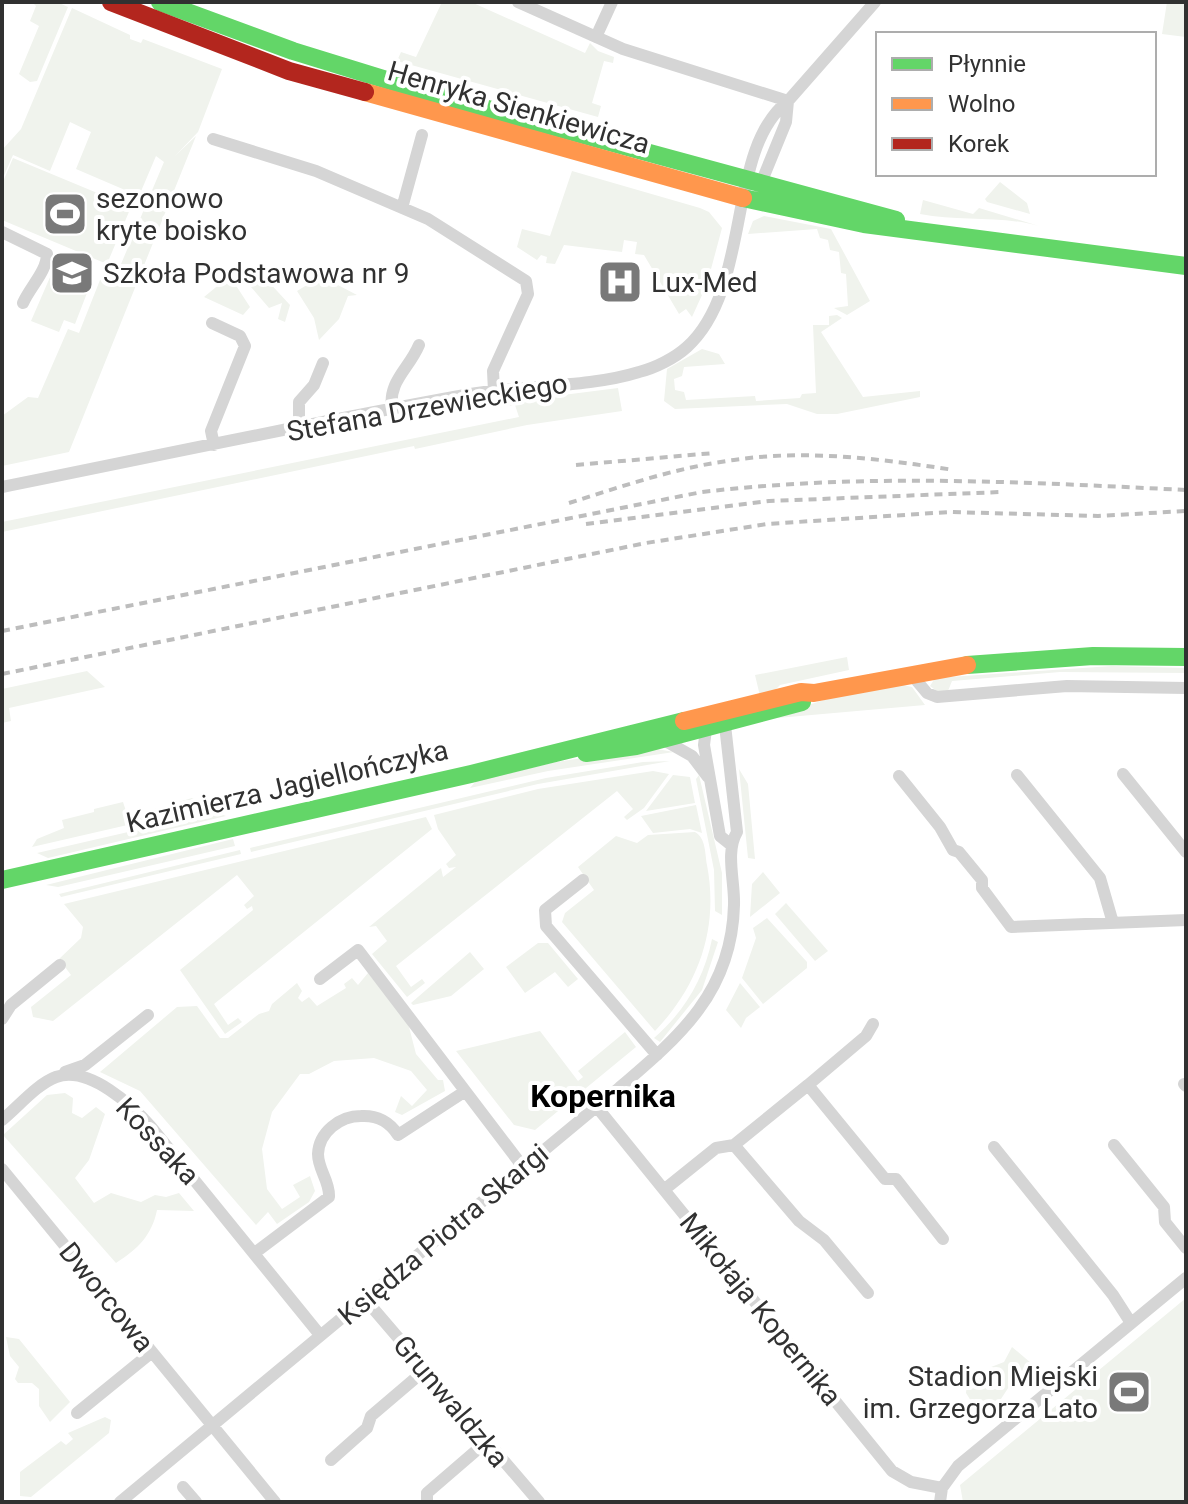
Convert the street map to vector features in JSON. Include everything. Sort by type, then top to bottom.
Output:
[{"type":"street","name":"Henryka Sienkiewicza","points":[[111,2],[289,71],[752,188],[864,224],[921,229],[1186,266]]},
{"type":"street","name":"Henryka Sienkiewicza","points":[[160,2],[295,53],[720,173],[752,188],[783,189],[851,204],[921,229]]},
{"type":"street","points":[[518,2],[596,37],[788,101]]},
{"type":"street","points":[[596,37],[612,2]]},
{"type":"street","points":[[752,188],[755,157],[771,114],[788,101],[875,2]]},
{"type":"street","points":[[752,188],[771,159],[786,122],[788,101]]},
{"type":"street","points":[[402,208],[422,135]]},
{"type":"street","points":[[213,139],[292,162],[428,219],[526,281],[528,294],[493,371],[494,391]]},
{"type":"street","points":[[720,173],[755,157]]},
{"type":"street","points":[[771,159],[783,189]]},
{"type":"street","name":"Stefana Drzewieckiego","points":[[2,487],[392,409],[494,391],[639,373],[683,351],[710,321],[752,188]]},
{"type":"street","points":[[2,232],[47,254],[43,272],[34,279],[23,303]]},
{"type":"street","points":[[212,323],[240,336],[245,346],[211,431],[214,445]]},
{"type":"street","points":[[392,409],[392,389],[399,373],[410,366],[419,345]]},
{"type":"street","points":[[299,427],[299,402],[314,385],[323,363]]},
{"type":"street","name":"Kazimierza Jagiellończyka","points":[[550,755],[608,751],[662,739],[801,692],[814,693],[911,674],[1111,655],[1186,657]]},
{"type":"street","points":[[911,674],[927,693],[937,697],[1067,686],[1186,688]]},
{"type":"street","name":"Kazimierza Jagiellończyka","points":[[2,880],[715,719]]},
{"type":"street","name":"Księdza Piotra Skargi","points":[[715,719],[711,782],[720,836],[730,844]]},
{"type":"street","name":"Księdza Piotra Skargi","points":[[120,1502],[657,1055],[691,1021],[720,976],[732,933],[734,873],[730,844],[737,832],[715,719]]},
{"type":"street","points":[[662,739],[692,756],[711,782]]},
{"type":"street","points":[[1123,774],[1186,852]]},
{"type":"street","points":[[1017,775],[1100,878],[1113,923]]},
{"type":"street","points":[[899,776],[940,827],[953,850],[959,852],[982,880],[982,888],[1011,927],[1186,920]]},
{"type":"street","name":"Kazimierza Jagiellończyka","points":[[2,890],[36,873]]},
{"type":"street","points":[[583,880],[545,910],[544,919],[657,1055]]},
{"type":"street","points":[[320,979],[358,950],[523,1167]]},
{"type":"street","points":[[2,1019],[11,1005],[60,965]]},
{"type":"street","points":[[2,1120],[55,1077],[85,1065],[148,1015]]},
{"type":"street","points":[[665,1189],[716,1148],[734,1145],[866,1036],[873,1024]]},
{"type":"street","name":"Kossaka","points":[[55,1077],[78,1075],[134,1108],[256,1252],[320,1335]]},
{"type":"street","points":[[808,1085],[885,1179],[896,1179],[943,1239]]},
{"type":"street","points":[[256,1252],[329,1197],[318,1155],[323,1138],[333,1125],[345,1118],[372,1116],[384,1121],[398,1135],[464,1092]]},
{"type":"street","name":"Mikołaja Kopernika","points":[[596,1106],[892,1471],[911,1482],[942,1488]]},
{"type":"street","points":[[734,1145],[799,1221],[824,1240],[868,1293]]},
{"type":"street","points":[[1114,1145],[1164,1207],[1165,1222],[1186,1248]]},
{"type":"street","points":[[994,1147],[1113,1295],[1131,1323]]},
{"type":"street","name":"Dworcowa","points":[[2,1169],[275,1502]]},
{"type":"street","points":[[940,1502],[942,1488],[958,1466],[1186,1278]]},
{"type":"street","name":"Grunwaldzka","points":[[365,1299],[485,1443],[539,1502]]},
{"type":"street","points":[[77,1413],[152,1352]]},
{"type":"street","points":[[331,1460],[367,1428],[371,1416],[425,1370]]},
{"type":"street","points":[[427,1502],[427,1493],[485,1443]]},
{"type":"street","points":[[183,1487],[196,1502]]},
{"type":"shaded area","points":[[32,2],[57,2],[68,7],[37,81],[30,82],[19,74],[39,26],[30,21],[36,6]]},
{"type":"shaded area","points":[[442,2],[471,2],[585,53],[590,43],[598,51],[614,57],[613,63],[604,61],[592,103],[601,106],[598,117],[397,61],[401,52],[416,57]]},
{"type":"shaded area","points":[[1167,2],[1186,2],[1186,37],[1162,34]]},
{"type":"shaded area","points":[[72,8],[130,35],[130,39],[141,43],[143,39],[222,69],[198,132],[175,156],[196,136],[69,452],[2,466],[2,416],[28,397],[38,398],[68,329],[79,333],[100,280],[113,283],[164,162],[156,156],[139,196],[76,169],[91,132],[70,122],[50,171],[13,155],[2,180],[2,150],[21,129]]},
{"type":"shaded area","name":"sezonowo kryte boisko","points":[[13,158],[131,207],[107,264],[2,220],[2,184]]},
{"type":"shaded area","points":[[572,171],[709,212],[722,228],[707,284],[692,317],[686,309],[679,314],[644,255],[635,254],[637,242],[624,240],[622,252],[564,245],[555,264],[546,263],[547,257],[541,255],[537,260],[517,247],[522,229],[550,236]]},
{"type":"shaded area","points":[[1000,182],[1027,203],[1030,214],[987,202],[985,199]]},
{"type":"shaded area","points":[[923,200],[973,214],[979,208],[1039,226],[920,214]]},
{"type":"shaded area","points":[[764,216],[831,229],[870,301],[847,315],[834,308],[848,306],[846,274],[841,273],[839,252],[830,250],[828,240],[820,238],[817,229],[748,234],[753,221]]},
{"type":"shaded area","points":[[57,261],[94,275],[75,324],[64,320],[59,332],[31,321]]},
{"type":"shaded area","points":[[320,277],[337,279],[334,283],[357,295],[348,296],[339,319],[319,340],[314,318],[297,291]]},
{"type":"shaded area","points":[[266,279],[290,305],[285,322],[278,319],[282,303],[269,308],[251,287]]},
{"type":"shaded area","points":[[221,283],[235,284],[250,307],[243,315],[204,297]]},
{"type":"shaded area","points":[[829,316],[842,318],[821,332],[863,397],[920,391],[920,397],[837,414],[817,414],[787,404],[675,409],[664,401],[667,369],[702,349],[719,354],[725,364],[684,367],[682,376],[674,379],[675,390],[684,392],[686,400],[755,396],[756,401],[800,398],[802,394],[816,393],[813,325],[829,325]]},
{"type":"shaded area","points":[[618,388],[622,411],[527,425],[415,449],[414,446],[2,532],[2,522],[519,417],[515,405],[496,408],[493,404]]},
{"type":"shaded area","points":[[847,657],[849,670],[780,685],[773,692],[760,696],[755,675]]},
{"type":"shaded area","points":[[1112,666],[1186,668],[1186,673],[1060,672],[952,681],[948,691],[938,692],[930,686],[935,678]]},
{"type":"shaded area","points":[[87,671],[105,687],[9,708],[11,721],[2,723],[2,689]]},
{"type":"shaded area","points":[[898,684],[912,687],[925,705],[766,719],[836,696]]},
{"type":"shaded area","points":[[651,748],[674,752],[548,771],[470,788],[476,781],[556,762]]},
{"type":"shaded area","points":[[670,761],[538,784],[251,852],[250,848],[546,778],[643,762]]},
{"type":"shaded area","points":[[739,769],[748,784],[755,859],[748,858]]},
{"type":"shaded area","points":[[653,771],[669,774],[644,808],[627,820],[624,817],[633,809],[617,791],[396,966],[411,987],[422,979],[425,983],[407,997],[372,954],[387,941],[376,926],[369,927],[441,868],[443,877],[456,867],[449,868],[446,864],[456,855],[438,829],[434,815],[538,789]]},
{"type":"shaded area","points":[[673,775],[690,777],[695,803],[646,811]]},
{"type":"shaded area","points":[[699,775],[722,873],[722,915],[715,911],[714,870],[696,779]]},
{"type":"shaded area","points":[[192,798],[210,806],[32,847],[37,839],[64,828],[62,820],[94,812],[94,809],[123,802],[128,817]]},
{"type":"shaded area","points":[[696,805],[702,833],[690,829],[653,833],[641,816]]},
{"type":"shaded area","points":[[215,812],[226,816],[48,858],[37,853]]},
{"type":"shaded area","points":[[426,817],[432,829],[214,1004],[228,1025],[238,1018],[242,1022],[225,1034],[180,970],[253,910],[252,906],[247,909],[244,905],[254,896],[237,875],[53,1021],[33,1017],[31,1007],[71,975],[59,959],[81,938],[83,927],[64,904]]},
{"type":"shaded area","points":[[695,832],[704,847],[710,888],[707,933],[694,975],[683,995],[655,1031],[562,922],[565,913],[594,890],[578,867],[616,836],[637,843],[648,835]]},
{"type":"shaded area","points":[[233,839],[235,846],[58,887],[46,885]]},
{"type":"shaded area","points":[[240,850],[241,854],[61,897],[59,894]]},
{"type":"shaded area","points":[[763,872],[780,893],[750,917],[752,884]]},
{"type":"shaded area","points":[[786,903],[828,951],[815,961],[775,914]]},
{"type":"shaded area","points":[[767,918],[807,962],[807,968],[763,1004],[742,978],[756,938],[753,928]]},
{"type":"shaded area","points":[[712,939],[718,942],[702,990],[660,1042],[654,1038],[675,1017],[691,994],[704,968]]},
{"type":"shaded area","points":[[538,943],[548,943],[578,979],[568,987],[555,972],[525,993],[506,967]]},
{"type":"shaded area","points":[[470,952],[484,969],[451,996],[411,1003]]},
{"type":"shaded area","points":[[368,973],[408,1023],[416,1054],[438,1080],[443,1080],[445,1091],[402,1115],[395,1112],[401,1096],[412,1106],[427,1090],[411,1071],[374,1058],[334,1061],[309,1074],[300,1074],[272,1112],[262,1149],[267,1189],[282,1209],[300,1197],[293,1185],[310,1176],[315,1191],[309,1202],[277,1224],[268,1212],[256,1225],[140,1091],[100,1072],[177,1007],[197,1006],[220,1038],[228,1038],[259,1014],[269,1011],[272,1004],[297,983],[302,991],[298,998],[302,1002],[309,997],[317,1006],[346,988],[344,984],[352,978],[358,985]]},
{"type":"shaded area","points":[[740,983],[760,1007],[746,1018],[741,1028],[726,1010]]},
{"type":"shaded area","points":[[540,1031],[578,1081],[583,1077],[578,1071],[625,1032],[636,1047],[535,1130],[514,1125],[456,1051]]},
{"type":"shaded area","points":[[65,1093],[73,1098],[72,1113],[82,1118],[96,1107],[105,1114],[89,1160],[75,1178],[94,1203],[111,1193],[141,1202],[155,1195],[166,1197],[179,1193],[194,1211],[157,1210],[152,1227],[143,1241],[116,1263],[3,1135],[47,1095]]},
{"type":"shaded area","name":"Stadion Miejski im. Grzegorza Lato","points":[[1186,1298],[1186,1502],[963,1502],[960,1485]]},
{"type":"shaded area","points":[[6,1337],[19,1339],[70,1402],[50,1422],[39,1406],[39,1389],[32,1383],[18,1383],[15,1379],[19,1367],[10,1356]]},
{"type":"shaded area","points":[[1012,1347],[1031,1363],[1029,1370],[1014,1379],[999,1402],[988,1406],[971,1401],[966,1393],[967,1383],[986,1369],[1004,1362]]},
{"type":"shaded area","points":[[105,1417],[111,1420],[109,1433],[31,1497],[20,1496],[20,1472],[61,1441],[66,1445],[73,1439],[68,1433]]},
{"type":"railway","points":[[576,465],[714,453]]},
{"type":"railway","points":[[569,503],[671,472],[761,457],[816,455],[954,470]]},
{"type":"railway","points":[[2,631],[702,492],[883,481],[1004,482],[1186,490]]},
{"type":"railway","points":[[586,524],[769,501],[1001,492]]},
{"type":"railway","points":[[2,674],[646,543],[767,524],[949,512],[1098,516],[1186,511]]},
{"type":"traffic: fast","points":[[160,2],[293,51],[429,93],[896,220]]},
{"type":"traffic: fast","points":[[743,198],[864,224],[1186,266]]},
{"type":"traffic: fast","points":[[967,665],[1093,656],[1186,657]]},
{"type":"traffic: fast","points":[[586,753],[636,746],[802,702]]},
{"type":"traffic: fast","points":[[2,880],[471,774],[684,721]]},
{"type":"traffic: slow","points":[[365,92],[743,198]]},
{"type":"traffic: slow","points":[[684,721],[801,692],[814,693],[967,665]]},
{"type":"traffic: jam","points":[[111,2],[289,71],[365,92]]},
{"type":"place","name":"sezonowo kryte boisko","points":[[65,214]]},
{"type":"place","name":"Szkoła Podstawowa nr 9","points":[[72,273]]},
{"type":"place","name":"Lux-Med","points":[[620,282]]},
{"type":"place","name":"Stadion Miejski im. Grzegorza Lato","points":[[1129,1392]]},
{"type":"district","name":"Kopernika","points":[[603,1096]]}]
